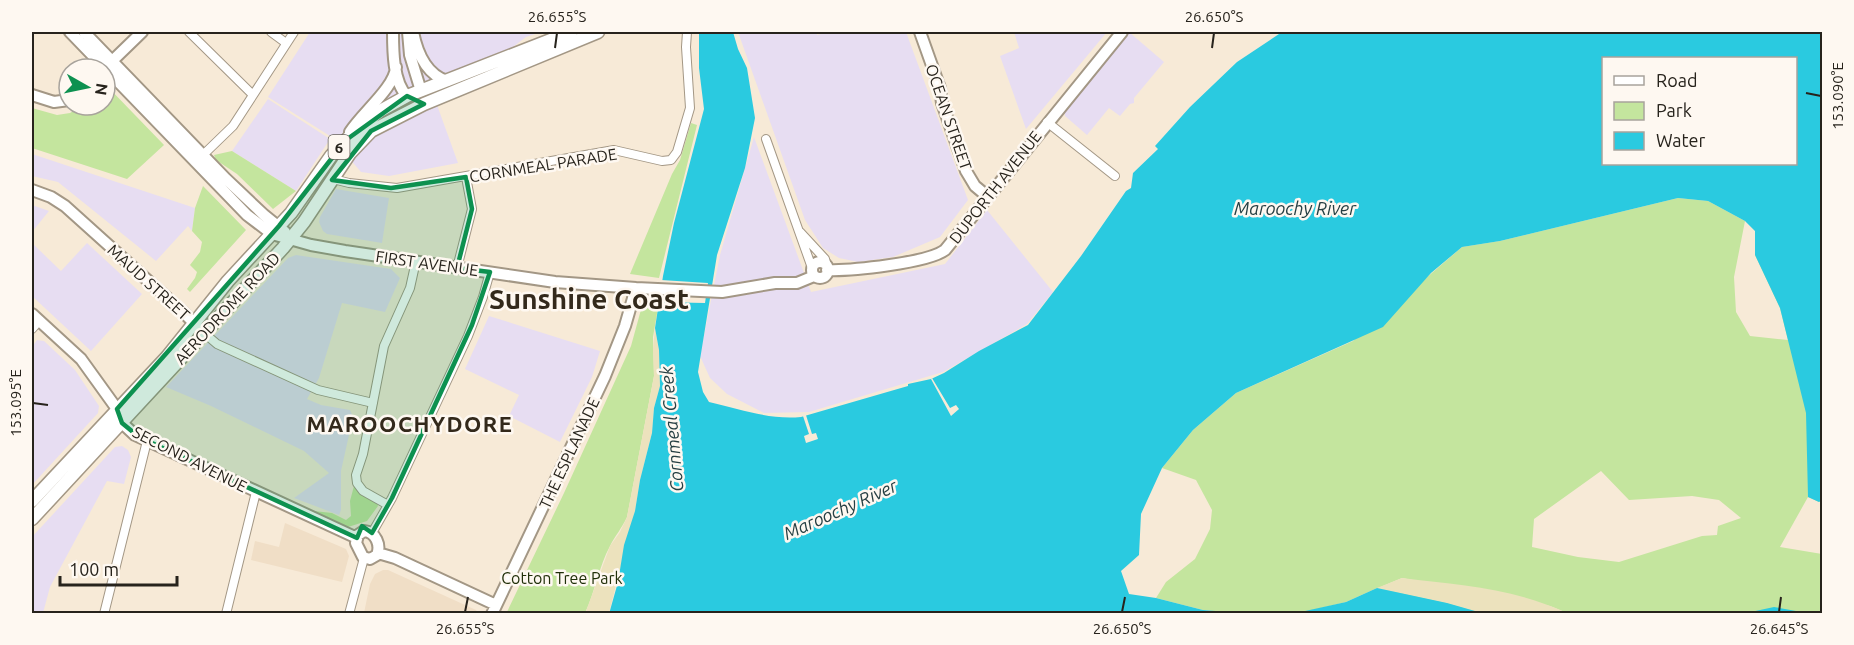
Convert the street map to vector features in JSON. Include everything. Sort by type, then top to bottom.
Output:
[{"type":"main road","name":"6","points":[[421,91],[571,32]]},
{"type":"main road","name":"6","points":[[424,104],[598,32]]},
{"type":"main road","name":"AERODROME ROAD","points":[[32,501],[166,357],[228,280],[295,209],[346,140],[374,116],[407,96],[421,91]]},
{"type":"main road","points":[[421,91],[424,104]]},
{"type":"main road","points":[[407,96],[424,104]]},
{"type":"main road","name":"AERODROME ROAD","points":[[32,519],[291,238],[350,153],[371,131],[424,104]]},
{"type":"street","name":"FIRST AVENUE","points":[[70,32],[97,57]]},
{"type":"street","name":"FIRST AVENUE","points":[[84,32],[101,57]]},
{"type":"street","points":[[116,57],[142,32]]},
{"type":"street","points":[[189,32],[253,95]]},
{"type":"street","points":[[271,32],[286,43]]},
{"type":"street","points":[[204,154],[233,126],[294,32]]},
{"type":"street","points":[[393,32],[400,86],[407,96]]},
{"type":"street","points":[[408,32],[410,55],[421,91]]},
{"type":"street","points":[[413,32],[417,48],[426,66],[447,81]]},
{"type":"street","name":"CORNMEAL PARADE","points":[[333,179],[391,188],[614,150],[662,161],[672,159],[677,152],[690,108],[685,32]]},
{"type":"street","name":"OCEAN STREET","points":[[920,32],[966,171],[975,186],[987,196]]},
{"type":"street","name":"DUPORTH AVENUE","points":[[827,268],[855,270],[941,253],[1122,32]]},
{"type":"street","points":[[346,140],[362,114],[392,82],[396,67]]},
{"type":"street","name":"FIRST AVENUE","points":[[117,75],[204,154],[264,215],[275,230]]},
{"type":"street","name":"FIRST AVENUE","points":[[117,77],[248,215],[291,238],[316,246],[457,268],[555,282],[636,288]]},
{"type":"street","points":[[32,95],[57,102]]},
{"type":"street","points":[[1047,122],[1115,176]]},
{"type":"street","points":[[765,139],[813,272],[821,279],[827,268],[825,258],[799,231]]},
{"type":"street","points":[[457,268],[472,209],[466,177]]},
{"type":"street","name":"MAUD STREET","points":[[32,190],[51,197],[65,206],[217,344],[308,386],[373,403]]},
{"type":"street","points":[[388,505],[363,491],[356,480],[357,468],[363,454],[384,346],[411,288],[416,261]]},
{"type":"street","points":[[372,533],[388,505],[472,325],[490,272]]},
{"type":"street","points":[[636,288],[730,291],[775,283],[795,283],[813,272]]},
{"type":"street","name":"THE ESPLANADE","points":[[494,609],[605,376],[625,326],[636,288]]},
{"type":"street","name":"SECOND AVENUE","points":[[34,321],[81,359],[117,409],[122,423],[135,435],[357,538]]},
{"type":"street","points":[[104,614],[147,441]]},
{"type":"street","points":[[226,614],[256,492]]},
{"type":"street","points":[[349,614],[364,558],[357,547],[357,538],[364,531],[372,533],[378,543],[378,552],[370,559],[364,558]]},
{"type":"street","points":[[378,552],[395,558],[494,609]]},
{"type":"highlighted area","points":[[407,96],[424,104],[371,131],[332,180],[391,188],[466,177],[472,209],[457,268],[490,272],[472,325],[392,498],[372,533],[362,526],[357,538],[139,437],[122,423],[117,409],[279,226],[346,140]]},
{"type":"shaded area","points":[[310,32],[541,32],[526,37],[437,105],[458,163],[389,176],[361,172],[330,136],[268,97]]},
{"type":"shaded area","points":[[738,32],[817,32],[817,35],[829,32],[841,34],[847,32],[906,32],[968,200],[940,237],[893,257],[858,262],[839,258],[823,248],[805,220]]},
{"type":"shaded area","points":[[1014,32],[1107,32],[1026,129],[1000,56],[1019,48]]},
{"type":"shaded area","points":[[1129,32],[1164,62],[1134,98],[1134,103],[1130,104],[1120,116],[1109,108],[1087,135],[1065,116],[1065,111]]},
{"type":"shaded area","points":[[268,99],[330,139],[296,191],[232,151]]},
{"type":"shaded area","points":[[754,137],[811,292],[945,264],[987,210],[1053,292],[1027,324],[943,372],[809,412],[764,413],[727,394],[710,378],[700,356],[720,255]]},
{"type":"shaded area","points":[[32,154],[195,208],[192,231],[188,226],[156,261],[58,182],[32,176]]},
{"type":"shaded area","points":[[336,189],[389,198],[382,243],[327,234],[323,231],[319,222],[320,217]]},
{"type":"shaded area","points":[[32,205],[49,211],[32,232]]},
{"type":"shaded area","points":[[32,243],[61,271],[87,243],[142,294],[91,351],[32,296]]},
{"type":"shaded area","points":[[296,255],[391,269],[400,278],[385,312],[342,303],[319,378],[307,399],[321,405],[350,410],[353,417],[341,471],[339,515],[294,498],[329,473],[304,451],[166,387],[288,258]]},
{"type":"shaded area","points":[[489,316],[600,351],[592,377],[560,442],[509,416],[519,395],[465,369]]},
{"type":"shaded area","points":[[37,340],[44,341],[75,370],[99,406],[98,413],[32,485],[32,347]]},
{"type":"shaded area","points":[[122,446],[128,450],[131,457],[124,484],[107,481],[50,587],[43,613],[32,613],[32,537],[115,447]]},
{"type":"shaded area","points":[[285,523],[346,549],[349,556],[342,582],[251,560],[255,541],[279,547]]},
{"type":"shaded area","points":[[388,570],[476,610],[478,613],[364,613],[370,584],[375,574]]},
{"type":"green space","points":[[117,96],[164,145],[127,179],[32,148],[32,108],[57,115],[57,117],[117,117]]},
{"type":"green space","points":[[691,123],[697,125],[659,278],[630,274],[680,160]]},
{"type":"green space","points":[[232,151],[296,191],[273,209],[237,174],[216,160],[214,155]]},
{"type":"green space","points":[[203,186],[246,230],[190,292],[187,289],[197,272],[190,265],[200,252],[202,242],[192,231],[195,208]]},
{"type":"green space","points":[[1678,198],[1708,201],[1745,221],[1734,277],[1736,312],[1750,336],[1788,340],[1780,308],[1755,255],[1780,260],[1822,500],[1819,502],[1808,497],[1780,547],[1822,554],[1822,613],[1567,613],[1550,606],[1402,578],[1378,588],[1482,613],[1377,588],[1346,602],[1296,614],[1240,614],[1203,610],[1156,598],[1166,582],[1195,559],[1210,529],[1212,510],[1196,480],[1162,468],[1193,430],[1236,393],[1353,341],[1462,247],[1500,241]],"holes":[[[1601,471],[1629,500],[1692,496],[1719,500],[1741,518],[1718,526],[1717,535],[1702,536],[1619,562],[1578,557],[1532,547],[1534,519]]]},
{"type":"green space","name":"Cotton Tree Park","points":[[642,306],[658,308],[653,337],[654,376],[627,517],[606,554],[585,613],[506,614],[631,346]]},
{"type":"green space","points":[[354,486],[363,496],[377,503],[378,506],[367,521],[348,527],[314,511],[332,513],[346,520],[351,516],[350,501]]},
{"type":"sand","points":[[655,328],[659,350],[660,386],[635,511],[609,613],[585,614],[610,546],[627,517],[654,376]]},
{"type":"sand","points":[[1402,578],[1506,593],[1567,613],[1482,613],[1377,588]]},
{"type":"water","name":"Maroochy River","points":[[699,32],[733,32],[747,68],[755,118],[745,168],[717,255],[698,372],[703,392],[709,402],[789,418],[801,417],[931,379],[1028,325],[1081,256],[1126,191],[1131,188],[1133,173],[1158,149],[1155,146],[1190,107],[1237,62],[1282,32],[1822,32],[1822,500],[1819,502],[1808,497],[1806,413],[1780,308],[1755,255],[1755,231],[1745,221],[1708,201],[1678,198],[1500,241],[1462,247],[1431,273],[1383,327],[1236,393],[1193,430],[1162,468],[1141,514],[1139,555],[1121,571],[1129,594],[1203,610],[1240,613],[609,614],[618,582],[624,545],[635,511],[660,386],[659,350],[655,328],[663,276],[674,223],[704,109],[699,68]]},
{"type":"water","points":[[1377,588],[1482,613],[1296,613],[1346,602]]},
{"type":"water","points":[[1774,607],[1807,613],[1746,613]]},
{"type":"pier","points":[[661,280],[708,283],[705,303],[656,302]]},
{"type":"pier","points":[[931,379],[950,408],[956,405],[959,409],[951,416]]},
{"type":"pier","points":[[805,412],[812,434],[816,433],[818,439],[806,443],[804,436],[809,434],[802,413]]},
{"type":"district","name":"Sunshine Coast","points":[[589,298]]},
{"type":"district","name":"MAROOCHYDORE","points":[[410,423]]},
{"type":"water label","name":"Cornmeal Creek","points":[[671,429]]}]
